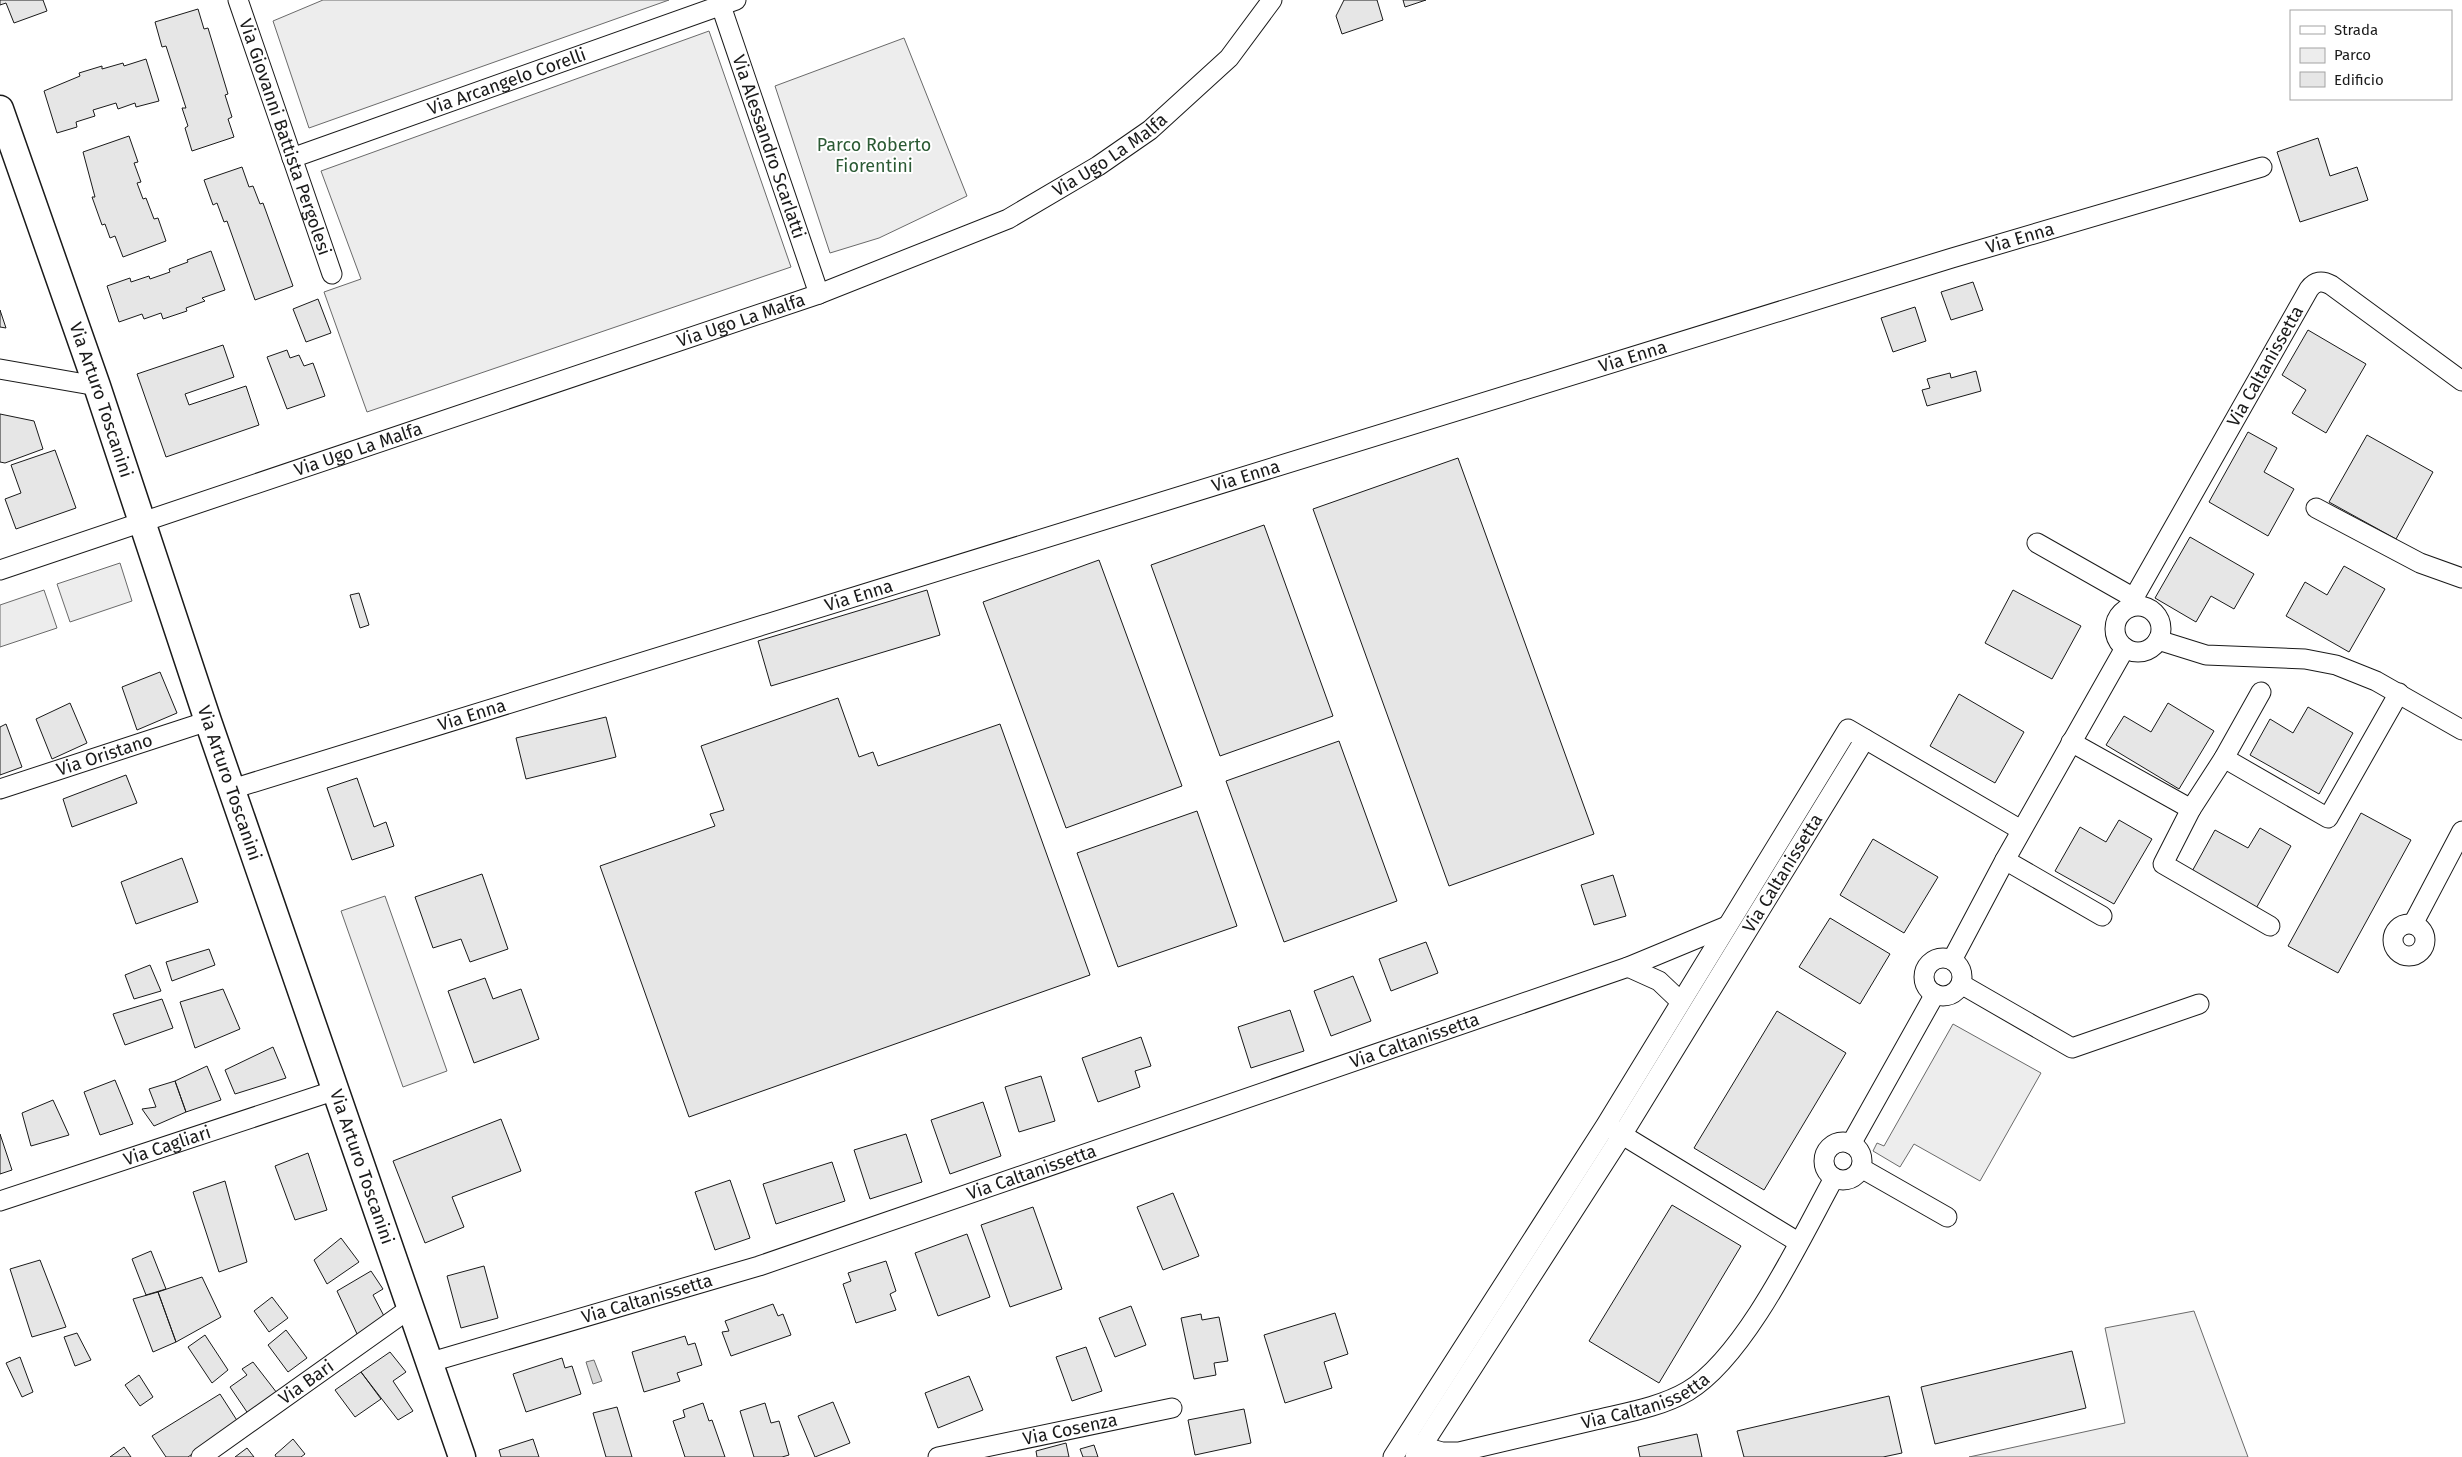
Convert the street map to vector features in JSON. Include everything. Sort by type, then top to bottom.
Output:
[{"type":"street","name":"Via Giovanni Battista Pergolesi","points":[[238,0],[332,274]]},
{"type":"street","name":"Via Ugo La Malfa","points":[[0,570],[143,520],[819,294],[1008,219],[1098,166],[1150,130],[1190,96],[1229,58],[1272,0]]},
{"type":"street","name":"Via Arcangelo Corelli","points":[[292,158],[725,2]]},
{"type":"street","name":"Via Alessandro Scarlatti","points":[[725,2],[819,294]]},
{"type":"street","name":"Via Arturo Toscanini","points":[[0,110],[143,520],[208,721],[431,1362],[462,1457]]},
{"type":"street","name":"Via Enna","points":[[232,790],[1943,260],[2262,167]]},
{"type":"street","name":"Via Caltanissetta","points":[[2131,603],[2308,288],[2314,283],[2323,282],[2331,285],[2462,381]]},
{"type":"street","points":[[0,369],[97,386]]},
{"type":"street","points":[[2316,508],[2420,562],[2462,578]]},
{"type":"street","points":[[2037,542],[2131,603],[2144,607],[2157,616],[2161,631],[2158,640],[2148,650],[2140,652],[2125,648],[2119,643],[2115,627],[2117,620],[2131,603]]},
{"type":"street","points":[[2158,640],[2206,655],[2321,661],[2364,675],[2462,730]]},
{"type":"street","points":[[1952,960],[2021,830],[2125,648]]},
{"type":"street","points":[[2261,692],[2224,758],[2192,809],[2163,864],[2270,926]]},
{"type":"street","points":[[2224,758],[2328,818],[2399,693]]},
{"type":"street","name":"Via Oristano","points":[[0,790],[208,721]]},
{"type":"street","name":"Via Caltanissetta","points":[[1393,1457],[1614,1130],[1680,1001],[1848,728],[2021,830]]},
{"type":"street","name":"Via Caltanissetta","points":[[1419,1452],[1614,1130],[1865,739]]},
{"type":"street","points":[[2070,742],[2192,809]]},
{"type":"street","points":[[2413,924],[2462,831]]},
{"type":"street","points":[[2005,860],[2102,916]]},
{"type":"street","name":"Via Caltanissetta","points":[[431,1362],[759,1266],[1628,967],[1727,926]]},
{"type":"street","points":[[1935,960],[1952,960],[1962,973],[1961,984],[1953,994],[1947,996],[1934,994],[1926,986],[1926,968],[1935,960]]},
{"type":"street","points":[[1628,967],[1659,981],[1680,1001]]},
{"type":"street","points":[[1961,984],[2072,1048],[2199,1004]]},
{"type":"street","points":[[1851,1144],[1934,994]]},
{"type":"street","name":"Via Cagliari","points":[[0,1202],[336,1090]]},
{"type":"street","points":[[1614,1130],[1798,1242]]},
{"type":"street","points":[[1840,1142],[1851,1144],[1861,1156],[1861,1168],[1857,1173],[1846,1179],[1834,1178],[1826,1169],[1824,1157],[1834,1144],[1840,1142]]},
{"type":"street","points":[[1861,1168],[1947,1217]]},
{"type":"street","name":"Via Caltanissetta","points":[[1403,1440],[1419,1452],[1459,1452],[1650,1407],[1687,1392],[1715,1370],[1735,1345],[1771,1290],[1834,1178]]},
{"type":"street","name":"Via Bari","points":[[201,1457],[412,1307]]},
{"type":"street","name":"Via Cosenza","points":[[938,1457],[1172,1408]]},
{"type":"green space","points":[[323,0],[669,0],[309,128],[273,21]]},
{"type":"green space","points":[[709,31],[791,267],[367,412],[324,292],[361,279],[321,171]]},
{"type":"green space","name":"Parco Roberto Fiorentini","points":[[904,38],[967,196],[879,238],[830,253],[775,86]]},
{"type":"green space","points":[[120,563],[132,601],[70,622],[57,584]]},
{"type":"green space","points":[[44,590],[57,628],[0,647],[0,605]]},
{"type":"green space","points":[[385,896],[447,1071],[403,1087],[341,911]]},
{"type":"green space","points":[[1953,1024],[2041,1073],[1980,1181],[1914,1144],[1900,1167],[1873,1151],[1877,1143],[1884,1146]]},
{"type":"green space","points":[[2194,1311],[2248,1457],[1969,1457],[2125,1423],[2105,1328]]},
{"type":"shaded area","points":[[594,1360],[602,1381],[593,1384],[586,1362]]},
{"type":"building","points":[[0,0],[43,0],[47,11],[14,23],[6,3],[0,5]]},
{"type":"building","points":[[1344,0],[1377,0],[1383,20],[1342,34],[1336,16]]},
{"type":"building","points":[[1403,0],[1426,0],[1405,7]]},
{"type":"building","points":[[198,9],[204,29],[208,28],[228,94],[225,95],[232,117],[228,119],[234,137],[192,151],[185,128],[188,126],[182,108],[186,108],[166,46],[162,47],[155,22]]},
{"type":"building","points":[[146,59],[159,101],[136,107],[135,103],[118,109],[116,103],[93,110],[95,116],[76,122],[77,127],[57,133],[44,91],[80,76],[79,73],[102,66],[102,69],[123,63],[124,66]]},
{"type":"building","points":[[129,136],[138,162],[134,163],[141,182],[137,183],[143,199],[146,198],[154,219],[158,218],[166,241],[123,257],[115,236],[110,238],[105,224],[102,225],[92,197],[95,197],[83,152]]},
{"type":"building","points":[[2318,138],[2330,176],[2357,167],[2368,200],[2300,222],[2277,152]]},
{"type":"building","points":[[242,167],[249,187],[253,186],[260,204],[263,203],[293,286],[255,300],[227,221],[224,222],[217,203],[213,205],[204,180]]},
{"type":"building","points":[[211,251],[225,290],[202,298],[205,301],[186,308],[187,311],[163,319],[161,313],[144,319],[142,314],[119,322],[107,286],[130,278],[131,282],[149,276],[150,279],[170,272],[169,269]]},
{"type":"building","points":[[1973,282],[1983,310],[1951,320],[1941,292]]},
{"type":"building","points":[[318,299],[331,333],[306,342],[293,309]]},
{"type":"building","points":[[1915,307],[1926,341],[1893,352],[1881,318]]},
{"type":"building","points":[[0,310],[6,328],[0,327]]},
{"type":"building","points":[[2308,330],[2366,364],[2326,433],[2292,413],[2306,390],[2282,375]]},
{"type":"building","points":[[223,345],[234,377],[185,394],[189,405],[246,386],[259,425],[166,457],[137,374]]},
{"type":"building","points":[[287,350],[290,358],[299,355],[304,366],[313,363],[325,396],[287,409],[267,357]]},
{"type":"building","points":[[1976,371],[1981,391],[1927,406],[1922,390],[1930,388],[1927,379],[1950,373],[1951,378]]},
{"type":"building","points":[[0,414],[34,421],[43,449],[5,463],[0,462]]},
{"type":"building","points":[[2248,432],[2277,448],[2264,472],[2294,489],[2268,536],[2209,502]]},
{"type":"building","points":[[2367,435],[2433,472],[2396,539],[2329,502]]},
{"type":"building","points":[[55,450],[76,508],[16,529],[5,499],[21,493],[11,465]]},
{"type":"building","points":[[1458,458],[1594,834],[1449,886],[1313,509]]},
{"type":"building","points":[[1264,525],[1333,716],[1220,756],[1151,565]]},
{"type":"building","points":[[2190,537],[2254,574],[2234,609],[2211,596],[2196,622],[2155,598]]},
{"type":"building","points":[[1099,560],[1182,786],[1066,828],[983,602]]},
{"type":"building","points":[[2344,566],[2385,589],[2349,652],[2286,616],[2305,582],[2327,595]]},
{"type":"building","points":[[927,590],[940,635],[771,686],[758,641]]},
{"type":"building","points":[[2013,590],[2081,626],[2052,679],[1985,643]]},
{"type":"building","points":[[359,593],[369,625],[360,628],[350,595]]},
{"type":"building","points":[[160,672],[177,713],[137,730],[122,687]]},
{"type":"building","points":[[1959,694],[2024,732],[1995,783],[1930,746]]},
{"type":"building","points":[[838,698],[859,757],[873,752],[878,766],[1000,724],[1090,975],[689,1117],[600,866],[715,826],[710,814],[724,810],[701,746]]},
{"type":"building","points":[[70,703],[87,743],[52,759],[36,719]]},
{"type":"building","points":[[2168,703],[2214,731],[2179,789],[2106,745],[2124,716],[2151,732]]},
{"type":"building","points":[[2308,707],[2353,733],[2319,794],[2250,755],[2270,719],[2293,733]]},
{"type":"building","points":[[606,717],[616,757],[526,779],[516,738]]},
{"type":"building","points":[[6,724],[22,767],[0,775],[0,727]]},
{"type":"building","points":[[1339,741],[1397,901],[1284,942],[1226,781]]},
{"type":"building","points":[[126,775],[137,803],[72,827],[63,799]]},
{"type":"building","points":[[357,778],[374,827],[386,822],[394,846],[352,860],[327,788]]},
{"type":"building","points":[[1197,811],[1237,926],[1118,967],[1077,853]]},
{"type":"building","points":[[2361,813],[2411,840],[2338,973],[2288,946]]},
{"type":"building","points":[[2119,820],[2152,839],[2114,904],[2055,871],[2080,827],[2106,842]]},
{"type":"building","points":[[2260,828],[2291,846],[2254,912],[2190,875],[2215,830],[2248,848]]},
{"type":"building","points":[[1873,839],[1938,877],[1904,933],[1840,895]]},
{"type":"building","points":[[182,858],[198,902],[136,924],[121,882]]},
{"type":"building","points":[[482,874],[508,949],[470,962],[461,939],[433,948],[415,897]]},
{"type":"building","points":[[1613,875],[1626,916],[1594,925],[1581,885]]},
{"type":"building","points":[[1830,918],[1890,954],[1860,1004],[1799,967]]},
{"type":"building","points":[[1426,942],[1438,973],[1391,991],[1379,959]]},
{"type":"building","points":[[209,949],[215,965],[172,981],[166,962]]},
{"type":"building","points":[[150,965],[161,991],[134,999],[125,975]]},
{"type":"building","points":[[1353,976],[1371,1021],[1331,1036],[1314,991]]},
{"type":"building","points":[[485,978],[493,999],[521,989],[539,1039],[474,1063],[448,991]]},
{"type":"building","points":[[223,989],[240,1029],[195,1048],[180,1002]]},
{"type":"building","points":[[162,999],[173,1028],[125,1045],[113,1014]]},
{"type":"building","points":[[1290,1010],[1304,1051],[1251,1068],[1238,1027]]},
{"type":"building","points":[[1777,1011],[1846,1053],[1764,1190],[1694,1148]]},
{"type":"building","points":[[1141,1037],[1151,1066],[1135,1071],[1140,1087],[1098,1102],[1082,1058]]},
{"type":"building","points":[[273,1047],[286,1078],[235,1094],[225,1070]]},
{"type":"building","points":[[207,1066],[221,1100],[186,1112],[175,1081]]},
{"type":"building","points":[[1041,1076],[1055,1121],[1019,1132],[1005,1087]]},
{"type":"building","points":[[115,1080],[133,1124],[100,1135],[84,1092]]},
{"type":"building","points":[[175,1081],[186,1112],[154,1126],[142,1109],[156,1107],[149,1089]]},
{"type":"building","points":[[53,1100],[69,1135],[31,1146],[22,1113]]},
{"type":"building","points":[[983,1102],[1001,1156],[950,1174],[931,1120]]},
{"type":"building","points":[[501,1119],[521,1171],[452,1197],[464,1227],[425,1243],[393,1161]]},
{"type":"building","points":[[0,1134],[12,1170],[0,1174]]},
{"type":"building","points":[[906,1134],[922,1182],[870,1199],[854,1150]]},
{"type":"building","points":[[308,1153],[327,1210],[295,1220],[275,1166]]},
{"type":"building","points":[[832,1162],[845,1201],[776,1224],[763,1184]]},
{"type":"building","points":[[730,1180],[750,1238],[715,1250],[695,1192]]},
{"type":"building","points":[[225,1181],[247,1262],[219,1272],[193,1192]]},
{"type":"building","points":[[1173,1193],[1199,1256],[1163,1270],[1137,1207]]},
{"type":"building","points":[[1672,1205],[1741,1246],[1659,1383],[1589,1341]]},
{"type":"building","points":[[1033,1207],[1062,1289],[1010,1307],[981,1225]]},
{"type":"building","points":[[967,1234],[990,1297],[938,1316],[915,1253]]},
{"type":"building","points":[[341,1238],[359,1262],[327,1284],[314,1260]]},
{"type":"building","points":[[151,1251],[166,1289],[146,1295],[132,1259]]},
{"type":"building","points":[[40,1260],[66,1327],[32,1337],[10,1269]]},
{"type":"building","points":[[886,1261],[896,1291],[890,1294],[896,1310],[856,1323],[843,1284],[851,1281],[848,1273]]},
{"type":"building","points":[[484,1266],[498,1318],[461,1328],[447,1276]]},
{"type":"building","points":[[371,1271],[383,1289],[373,1295],[385,1318],[358,1336],[337,1291]]},
{"type":"building","points":[[202,1277],[221,1317],[176,1342],[158,1292]]},
{"type":"building","points":[[158,1292],[176,1342],[153,1352],[133,1299]]},
{"type":"building","points":[[272,1297],[288,1318],[269,1332],[254,1311]]},
{"type":"building","points":[[773,1304],[778,1316],[783,1314],[791,1335],[731,1356],[722,1332],[729,1331],[725,1321]]},
{"type":"building","points":[[1131,1306],[1146,1345],[1115,1357],[1099,1318]]},
{"type":"building","points":[[1335,1313],[1348,1354],[1324,1362],[1332,1388],[1285,1403],[1264,1335]]},
{"type":"building","points":[[1201,1314],[1202,1320],[1219,1317],[1228,1361],[1214,1363],[1216,1375],[1194,1379],[1181,1318]]},
{"type":"building","points":[[286,1330],[307,1358],[288,1372],[268,1345]]},
{"type":"building","points":[[77,1333],[91,1360],[75,1366],[64,1337]]},
{"type":"building","points":[[205,1335],[228,1370],[212,1383],[188,1347]]},
{"type":"building","points":[[685,1336],[688,1345],[695,1343],[702,1365],[677,1373],[680,1381],[644,1392],[632,1352]]},
{"type":"building","points":[[1086,1347],[1102,1391],[1072,1401],[1056,1357]]},
{"type":"building","points":[[2072,1351],[2086,1408],[1935,1444],[1921,1387]]},
{"type":"building","points":[[390,1352],[406,1372],[393,1381],[413,1411],[398,1420],[361,1372]]},
{"type":"building","points":[[20,1357],[33,1392],[22,1397],[6,1363]]},
{"type":"building","points":[[562,1358],[565,1368],[572,1366],[581,1394],[526,1412],[513,1374]]},
{"type":"building","points":[[253,1362],[277,1393],[249,1415],[230,1387],[247,1375],[242,1369]]},
{"type":"building","points":[[361,1372],[381,1399],[355,1417],[335,1390]]},
{"type":"building","points":[[139,1375],[153,1397],[140,1406],[125,1385]]},
{"type":"building","points":[[969,1376],[983,1410],[938,1428],[925,1393]]},
{"type":"building","points":[[220,1394],[238,1422],[188,1457],[166,1457],[152,1436]]},
{"type":"building","points":[[1889,1396],[1902,1453],[1883,1457],[1744,1457],[1737,1431]]},
{"type":"building","points":[[833,1402],[850,1443],[815,1457],[798,1416]]},
{"type":"building","points":[[703,1403],[709,1421],[712,1420],[725,1457],[685,1457],[673,1421],[685,1417],[683,1410]]},
{"type":"building","points":[[765,1403],[771,1423],[779,1421],[789,1455],[782,1457],[754,1457],[740,1411]]},
{"type":"building","points":[[617,1407],[632,1457],[606,1457],[593,1413]]},
{"type":"building","points":[[1244,1409],[1251,1443],[1195,1455],[1188,1420]]},
{"type":"building","points":[[1697,1434],[1702,1457],[1640,1457],[1638,1447]]},
{"type":"building","points":[[293,1439],[305,1454],[301,1457],[276,1457],[275,1455]]},
{"type":"building","points":[[533,1439],[539,1457],[501,1457],[499,1450]]},
{"type":"building","points":[[1066,1443],[1069,1457],[1037,1457],[1036,1451]]},
{"type":"building","points":[[1094,1445],[1098,1457],[1083,1457],[1080,1449]]},
{"type":"building","points":[[124,1447],[131,1457],[110,1457]]},
{"type":"building","points":[[247,1448],[254,1457],[235,1457]]}]
